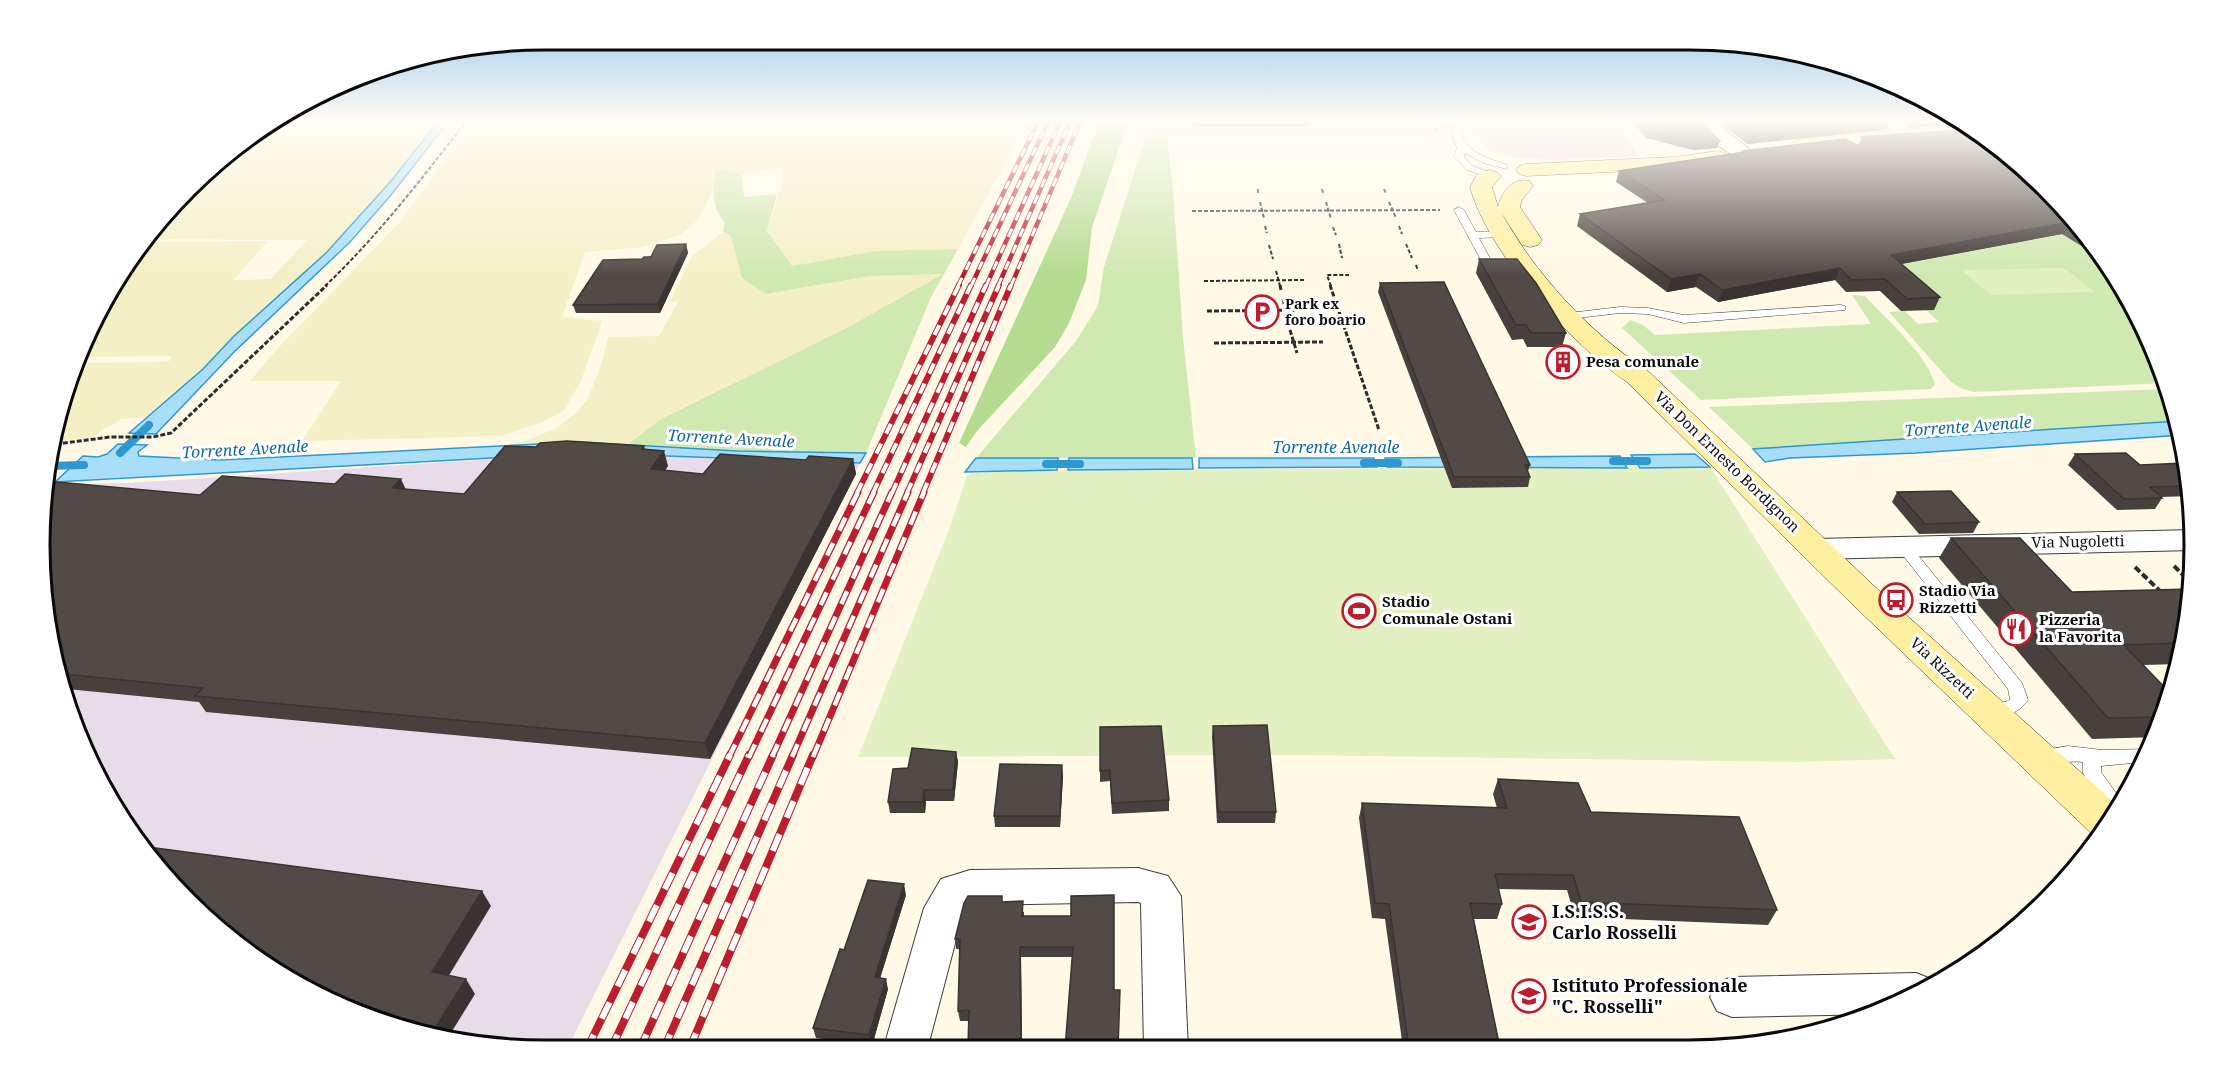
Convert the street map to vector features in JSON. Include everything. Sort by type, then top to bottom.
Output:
[{"type":"street","points":[[1493,173],[1482,183],[1482,195],[1504,234],[1535,278],[1578,315]]},
{"type":"street","points":[[1495,173],[1501,183],[1522,185],[1629,173]]},
{"type":"street","points":[[1504,234],[1512,231],[1501,206],[1522,185]]},
{"type":"street","points":[[1522,185],[1510,211],[1542,256],[1578,315]]},
{"type":"street","points":[[1504,234],[1516,237],[1527,250],[1542,256]]},
{"type":"street","name":"Via Don Ernesto Bordignon","points":[[1578,315],[1616,346],[1637,376],[1817,549]]},
{"type":"street","name":"Via Nugoletti","points":[[1817,549],[2184,540]]},
{"type":"street","name":"Via Rizzetti","points":[[1817,549],[2102,818]]},
{"type":"street","points":[[907,1040],[944,908],[955,891],[970,887],[1130,885],[1154,888],[1161,896],[1166,1040]]},
{"type":"street","points":[[1732,997],[1899,993]]},
{"type":"lane","points":[[1458,210],[1487,262]]},
{"type":"lane","points":[[1472,234],[1504,234]]},
{"type":"lane","points":[[1578,315],[1620,310],[1648,311],[1684,319],[1841,308]]},
{"type":"lane","points":[[1903,546],[2016,687],[2019,700],[2014,706],[1989,713]]},
{"type":"lane","points":[[2037,757],[2068,753],[2102,757],[2137,755]]},
{"type":"lane","points":[[2102,757],[2092,762],[2092,773],[2112,802]]},
{"type":"path","points":[[60,444],[110,437],[153,437],[171,433],[362,251],[426,173]]},
{"type":"path","points":[[1258,189],[1258,195]]},
{"type":"path","points":[[1322,189],[1324,195]]},
{"type":"path","points":[[1384,189],[1386,194]]},
{"type":"path","points":[[1260,202],[1264,218]]},
{"type":"path","points":[[1326,202],[1331,219]]},
{"type":"path","points":[[1389,202],[1396,218]]},
{"type":"path","points":[[1192,211],[1433,210]]},
{"type":"path","points":[[1265,226],[1267,233]]},
{"type":"path","points":[[1399,226],[1402,234]]},
{"type":"path","points":[[1333,227],[1336,235]]},
{"type":"path","points":[[1339,244],[1342,258]]},
{"type":"path","points":[[1406,244],[1412,258]]},
{"type":"path","points":[[1269,245],[1273,259]]},
{"type":"path","points":[[1416,265],[1418,272]]},
{"type":"path","points":[[1276,271],[1281,290]]},
{"type":"path","points":[[1349,275],[1327,275],[1379,430]]},
{"type":"path","points":[[1204,281],[1304,280]]},
{"type":"path","points":[[1283,299],[1288,320]]},
{"type":"path","points":[[1208,311],[1314,310]]},
{"type":"path","points":[[1290,330],[1297,353]]},
{"type":"path","points":[[1214,343],[1323,342]]},
{"type":"path","points":[[2127,559],[2165,595]]},
{"type":"shaded area","points":[[217,173],[397,173],[326,253],[149,417],[122,419],[91,437],[61,441],[84,363],[168,362],[173,356],[86,357],[116,297],[153,242],[268,241],[233,280],[271,279],[307,240],[155,239],[172,218]]},
{"type":"shaded area","points":[[436,173],[715,173],[713,192],[698,220],[680,235],[644,247],[585,252],[562,317],[602,321],[581,381],[564,410],[543,422],[501,436],[302,441],[341,381],[250,381],[278,348],[399,223]]},
{"type":"shaded area","points":[[781,173],[1000,173],[958,249],[875,251],[792,266],[767,231],[783,182]]},
{"type":"shaded area","points":[[723,232],[731,236],[742,278],[790,290],[870,276],[944,274],[845,329],[661,419],[627,445],[580,442],[505,445],[523,442],[557,428],[576,413],[587,400],[601,365],[608,337],[659,336],[678,302],[670,301],[693,255]]},
{"type":"shaded area","points":[[585,453],[860,463],[572,1040],[513,1039],[448,1031],[417,1024],[355,1003],[297,974],[243,938],[218,918],[172,872],[152,847],[116,793],[87,735],[66,673],[54,610],[51,577],[50,545],[54,484],[129,483]]},
{"type":"green space","points":[[715,173],[738,173],[741,174],[744,197],[777,194],[767,231],[792,266],[875,251],[958,249],[931,297],[866,453],[737,451],[627,445],[661,419],[845,329],[943,274],[870,276],[766,294],[742,278],[731,236],[723,232],[725,222],[717,211],[714,192]]},
{"type":"green space","points":[[1080,173],[1111,173],[1092,227],[1086,280],[1069,323],[1055,347],[977,431],[966,447],[959,443],[1071,198]]},
{"type":"green space","points":[[1134,173],[1171,173],[1183,338],[1196,458],[976,458],[1076,341],[1098,306],[1104,267]]},
{"type":"green space","points":[[2012,202],[2086,248],[2118,297],[2147,355],[2157,383],[1974,392],[1962,389],[1951,382],[1889,312],[1905,311],[1918,324],[1939,322],[1926,310],[1933,309],[1885,267]]},
{"type":"green space","points":[[2064,268],[2095,292],[1991,295],[1961,270]]},
{"type":"green space","points":[[1852,295],[1865,296],[1895,326],[1931,374],[1935,385],[1931,389],[1701,400],[1622,328],[1630,320],[1643,325],[1655,335],[1871,324]]},
{"type":"green space","points":[[2159,389],[2169,422],[1753,449],[1709,407]]},
{"type":"green space","name":"Stadio Comunale Ostani","points":[[1710,467],[1895,759],[1797,762],[1294,755],[858,757],[950,527],[967,476],[971,473],[1072,470]]},
{"type":"water","points":[[397,173],[408,173],[350,242],[234,352],[156,434],[129,433],[203,369],[234,336],[326,253]]},
{"type":"water","points":[[2169,422],[2172,436],[1916,453],[1790,458],[1765,462],[1753,449]]},
{"type":"water","points":[[580,442],[737,451],[866,453],[860,463],[585,453],[55,482],[83,456],[98,457],[107,454],[118,444],[147,445],[138,452],[139,456],[219,460]]},
{"type":"water","points":[[1695,454],[1710,467],[1640,468],[1631,455]]},
{"type":"water","points":[[1620,456],[1627,468],[1387,467],[1385,458]]},
{"type":"water","points":[[976,458],[1058,458],[1057,470],[965,472]]},
{"type":"water","points":[[1069,458],[1192,458],[1193,469],[1068,470]]},
{"type":"water","points":[[1199,458],[1374,458],[1377,467],[1199,468]]},
{"type":"building","points":[[1622,173],[2017,173],[2066,223],[1891,255],[1940,297],[1907,299],[1885,279],[1851,280],[1840,268],[1722,290],[1700,274],[1671,279],[1580,214],[1665,200]]},
{"type":"building","points":[[686,244],[658,304],[573,305],[603,260],[642,259],[651,257],[657,245]]},
{"type":"building","points":[[1479,259],[1517,259],[1536,283],[1566,333],[1531,333],[1526,325],[1516,325]]},
{"type":"building","points":[[1444,282],[1530,465],[1525,465],[1530,477],[1454,477],[1380,283]]},
{"type":"building","points":[[567,441],[644,446],[642,449],[664,451],[651,469],[703,474],[720,454],[806,460],[809,456],[853,459],[705,743],[195,696],[203,688],[66,674],[59,642],[51,577],[51,513],[54,485],[57,482],[200,495],[222,476],[335,484],[345,474],[401,479],[392,488],[464,494],[505,446],[536,447],[540,443]]},
{"type":"building","points":[[2126,453],[2140,465],[2177,463],[2181,486],[2150,487],[2162,498],[2124,499],[2075,454]]},
{"type":"building","points":[[1951,491],[1979,522],[1925,524],[1897,492]]},
{"type":"building","points":[[1951,538],[2020,538],[2072,592],[2182,589],[2175,643],[2124,645],[2164,686],[2153,717],[2108,718]]},
{"type":"building","points":[[1267,725],[1276,812],[1218,812],[1213,726]]},
{"type":"building","points":[[1161,726],[1169,800],[1112,803],[1110,770],[1100,771],[1100,727]]},
{"type":"building","points":[[912,748],[956,752],[953,790],[924,790],[923,802],[888,802],[893,769],[908,768]]},
{"type":"building","points":[[1000,764],[1062,765],[1060,816],[994,816]]},
{"type":"building","points":[[1498,779],[1578,783],[1591,812],[1739,817],[1777,910],[1581,902],[1573,875],[1495,874],[1502,904],[1470,903],[1498,1040],[1408,1040],[1389,904],[1375,903],[1362,803],[1507,808]]},
{"type":"building","points":[[152,848],[482,891],[432,972],[466,979],[435,1028],[355,1003],[297,974],[243,938],[218,918],[172,872]]},
{"type":"building","points":[[868,880],[904,884],[875,977],[886,979],[869,1035],[813,1028],[840,949],[844,950]]},
{"type":"building","points":[[1114,895],[1114,990],[1120,990],[1118,1040],[1066,1040],[1073,947],[1020,947],[1021,1040],[968,1040],[969,1010],[958,1011],[960,939],[955,939],[964,903],[968,896],[1002,896],[1002,902],[1023,901],[1022,916],[1071,916],[1071,896]]},
{"type":"waterway","name":"Torrente Avenale","points":[[120,453],[149,425]]},
{"type":"waterway","name":"Torrente Avenale","points":[[1613,461],[1647,461]]},
{"type":"waterway","name":"Torrente Avenale","points":[[1364,463],[1398,463]]},
{"type":"waterway","name":"Torrente Avenale","points":[[1046,464],[1080,464]]},
{"type":"waterway","points":[[56,466],[84,465]]},
{"type":"railway","points":[[958,286],[1013,173]]},
{"type":"railway","points":[[971,286],[1024,173]]},
{"type":"railway","points":[[986,286],[1037,173]]},
{"type":"railway","points":[[998,286],[1048,173]]},
{"type":"railway","points":[[1011,286],[1059,173]]},
{"type":"railway","points":[[857,493],[959,285]]},
{"type":"railway","points":[[873,493],[971,285]]},
{"type":"railway","points":[[892,493],[986,285]]},
{"type":"railway","points":[[907,493],[999,285]]},
{"type":"railway","points":[[923,493],[1011,285]]},
{"type":"railway","points":[[729,757],[858,492]]},
{"type":"railway","points":[[749,757],[874,492]]},
{"type":"railway","points":[[772,757],[892,492]]},
{"type":"railway","points":[[792,757],[908,492]]},
{"type":"railway","points":[[813,757],[924,492]]},
{"type":"railway","points":[[591,1040],[730,755]]},
{"type":"railway","points":[[615,1040],[749,755]]},
{"type":"railway","points":[[644,1040],[773,755]]},
{"type":"railway","points":[[668,1040],[793,755]]},
{"type":"railway","points":[[693,1040],[813,755]]},
{"type":"place","name":"Park ex foro boario","points":[[1262,312]]},
{"type":"place","name":"Pesa comunale","points":[[1563,362]]},
{"type":"place","name":"Stadio Via Rizzetti","points":[[1896,600]]},
{"type":"place","name":"Stadio Comunale Ostani","points":[[1359,611]]},
{"type":"place","name":"Pizzeria la Favorita","points":[[2016,629]]},
{"type":"place","name":"I.S.I.S.S. Carlo Rosselli","points":[[1529,922]]},
{"type":"place","name":"Istituto Professionale \"C. Rosselli\"","points":[[1529,996]]}]
